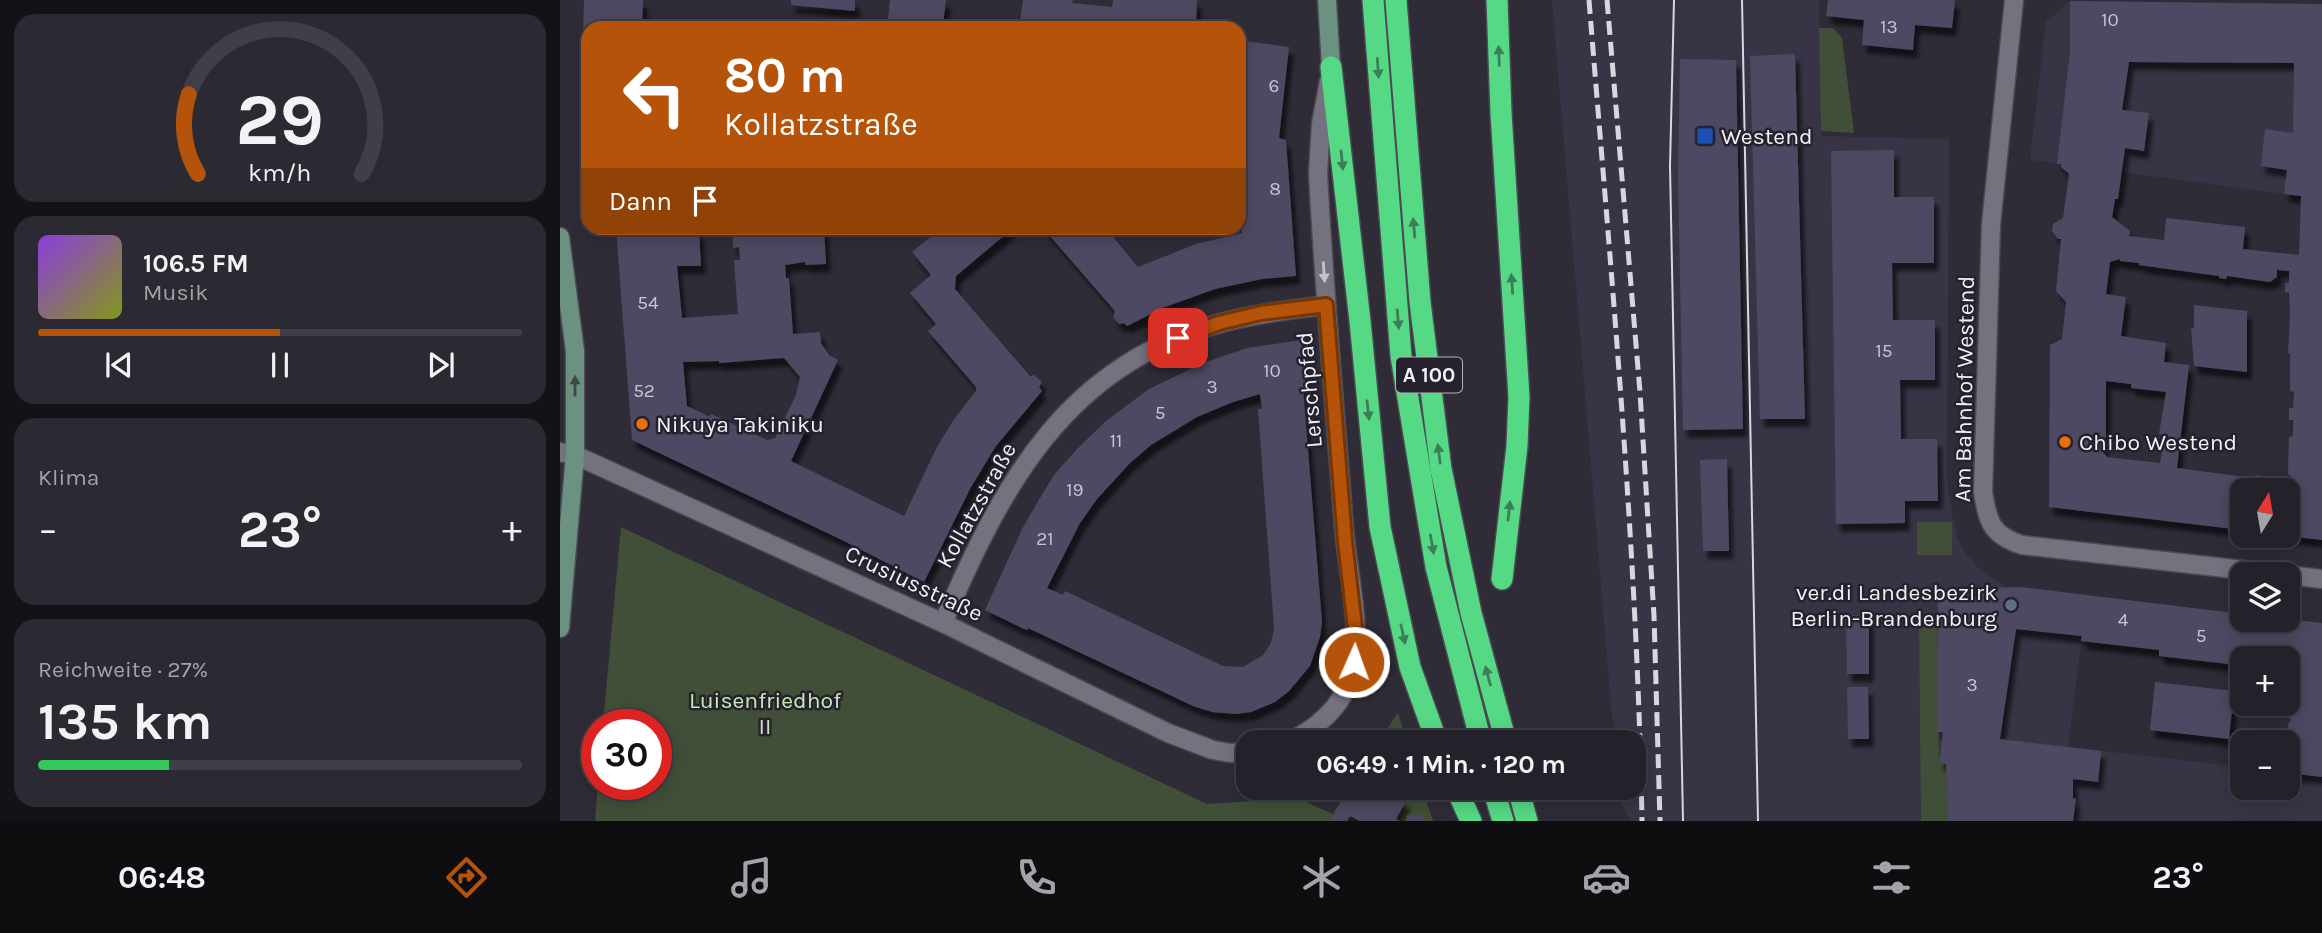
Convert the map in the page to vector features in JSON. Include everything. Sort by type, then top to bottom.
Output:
[{"type":"highway","name":"A 100","points":[[1373,0],[1401,356],[1436,567],[1478,730]]},
{"type":"highway","name":"A 100","points":[[1396,0],[1420,302],[1440,469],[1471,613],[1503,730]]},
{"type":"highway","points":[[1497,0],[1501,113],[1519,397],[1517,446],[1502,579]]},
{"type":"highway","points":[[1331,67],[1380,527],[1410,667],[1433,730]]},
{"type":"highway","points":[[1461,800],[1471,821]]},
{"type":"highway","points":[[1497,800],[1503,821]]},
{"type":"highway","points":[[1521,800],[1527,821]]},
{"type":"main road","name":"Lerschpfad","points":[[1327,0],[1331,67]]},
{"type":"main road","points":[[560,237],[575,351],[560,628]]},
{"type":"street","name":"Am Bahnhof Westend","points":[[2014,0],[1991,225],[1983,492],[1987,517],[1997,534],[2022,545],[2230,568]]},
{"type":"street","name":"Lerschpfad","points":[[1308,730],[1319,724],[1334,709],[1350,678],[1357,645],[1345,541],[1326,305],[1318,149],[1331,67]]},
{"type":"street","name":"Kollatzstraße","points":[[943,623],[989,523],[1014,478],[1040,441],[1071,406],[1105,378],[1138,357],[1188,334],[1261,313],[1326,305]]},
{"type":"street","name":"Crusiusstraße","points":[[568,454],[943,623],[1168,733],[1213,750],[1236,753]]},
{"type":"street","points":[[2300,576],[2322,579]]},
{"type":"shaded area","points":[[1552,0],[1819,0],[1821,136],[1949,139],[1947,483],[1952,514],[1958,540],[1967,555],[1978,568],[2005,587],[2087,595],[2068,747],[2230,766],[2230,800],[2300,800],[2300,774],[2322,777],[2322,821],[1631,821],[1620,800],[1646,800],[1646,730],[1613,730]]},
{"type":"shaded area","points":[[2070,1],[2322,4],[2322,199],[2300,199],[2300,196],[2030,160],[2046,22]]},
{"type":"green space","points":[[1819,28],[1833,28],[1842,38],[1854,133],[1821,131]]},
{"type":"green space","points":[[1917,522],[1952,522],[1952,555],[1917,555]]},
{"type":"green space","name":"Luisenfriedhof II","points":[[621,527],[1207,804],[1302,800],[1333,814],[1342,800],[1426,800],[1433,821],[595,821],[597,800],[672,800],[672,709],[604,709]]},
{"type":"green space","points":[[1919,617],[1937,618],[1939,763],[1946,764],[1948,821],[1921,821]]},
{"type":"green space","points":[[1398,713],[1403,730],[1386,730]]},
{"type":"building","points":[[584,0],[643,0],[642,21],[583,21]]},
{"type":"building","points":[[791,0],[855,0],[855,11],[791,5]]},
{"type":"building","points":[[890,0],[946,0],[943,21],[888,21]]},
{"type":"building","points":[[1023,0],[1073,0],[1072,3],[1112,7],[1113,0],[1197,0],[1196,21],[1020,21]]},
{"type":"building","points":[[1828,0],[1955,0],[1952,28],[1915,25],[1913,50],[1862,45],[1864,20],[1826,16]]},
{"type":"building","points":[[2070,1],[2322,4],[2322,540],[2300,537],[2300,478],[2293,478],[2288,474],[2289,437],[2293,436],[2293,420],[2289,420],[2289,408],[2293,408],[2294,392],[2290,391],[2290,353],[2288,354],[2289,293],[2285,292],[2285,283],[2289,283],[2289,271],[2277,270],[2277,277],[2270,282],[2227,276],[2226,279],[2219,278],[2139,265],[2120,259],[2110,262],[2106,294],[2126,297],[2121,336],[2166,343],[2164,362],[2189,365],[2177,468],[2254,478],[2230,478],[2230,529],[2049,507],[2050,345],[2062,339],[2066,302],[2056,291],[2061,239],[2052,231],[2053,224],[2063,218],[2069,174],[2061,164],[2057,164],[2070,52]],"holes":[[[2129,62],[2294,63],[2293,133],[2265,129],[2261,166],[2287,170],[2284,194],[2301,196],[2299,255],[2243,249],[2245,227],[2166,218],[2164,240],[2129,236],[2130,231],[2112,217],[2115,199],[2118,199],[2125,148],[2144,151],[2149,113],[2122,110]],[[2106,381],[2131,384],[2131,388],[2166,392],[2159,434],[2164,435],[2160,463],[2107,457],[2103,452],[2106,437]]]},
{"type":"building","points":[[1246,41],[1289,47],[1279,138],[1286,140],[1296,276],[1262,279],[1215,289],[1165,307],[1127,326],[1124,323],[1119,324],[1113,317],[1115,311],[1049,235],[1112,235],[1138,267],[1196,244],[1234,235],[1246,235]]},
{"type":"building","points":[[1795,54],[1805,419],[1760,419],[1750,56]]},
{"type":"building","points":[[1680,59],[1736,60],[1743,429],[1683,430],[1678,176]]},
{"type":"building","points":[[1894,150],[1894,197],[1934,197],[1934,263],[1892,263],[1893,320],[1935,320],[1935,380],[1900,380],[1901,439],[1937,439],[1938,501],[1905,501],[1905,523],[1836,524],[1831,151]]},
{"type":"building","points":[[617,235],[699,235],[701,266],[677,266],[682,318],[738,314],[734,260],[740,260],[739,247],[733,248],[732,235],[824,235],[826,264],[805,265],[805,262],[785,265],[786,278],[789,278],[793,334],[820,332],[821,343],[829,355],[838,360],[791,461],[904,516],[937,447],[976,391],[976,387],[928,331],[936,324],[910,293],[931,275],[912,252],[933,235],[1005,235],[956,276],[955,289],[1030,376],[1034,375],[1042,382],[1039,387],[1042,391],[996,446],[971,487],[924,582],[632,440]],"holes":[[[784,358],[800,377],[796,395],[775,438],[767,440],[687,406],[683,362],[719,363]]]},
{"type":"building","points":[[2194,305],[2247,311],[2247,372],[2194,366],[2191,328],[2194,328]]},
{"type":"building","points":[[1302,340],[1306,388],[1303,388],[1322,622],[1310,666],[1289,691],[1275,702],[1251,712],[1212,712],[1193,706],[985,610],[1022,529],[1054,475],[1077,449],[1106,421],[1149,389],[1203,363],[1247,348]],"holes":[[[1260,394],[1262,409],[1258,409],[1274,628],[1271,643],[1263,655],[1243,667],[1223,666],[1065,591],[1063,595],[1047,588],[1080,523],[1097,499],[1130,463],[1151,445],[1197,417],[1233,402]]]},
{"type":"building","points":[[1727,459],[1729,551],[1703,551],[1700,460]]},
{"type":"building","points":[[2255,475],[2277,478],[2254,478]]},
{"type":"building","points":[[2021,587],[2230,613],[2230,632],[2300,632],[2300,620],[2322,623],[2322,777],[2300,774],[2300,730],[2288,730],[2290,716],[2300,716],[2300,646],[2230,646],[2230,664],[2159,656],[2159,650],[2081,641],[2082,636],[2016,629],[2000,739],[2101,751],[2098,782],[2073,779],[2073,798],[2076,799],[2073,821],[1948,821],[1946,764],[1939,763],[1943,732],[1937,732],[1938,590]]},
{"type":"building","points":[[1869,615],[1869,674],[1847,674],[1846,616]]},
{"type":"building","points":[[2155,682],[2230,691],[2229,739],[2150,730]]},
{"type":"building","points":[[1847,687],[1868,687],[1869,739],[1848,739]]},
{"type":"building","points":[[1342,800],[1406,801],[1396,819],[1400,821],[1360,821],[1350,816],[1347,821],[1330,821]]},
{"type":"building","points":[[1423,815],[1423,821],[1407,821],[1407,816]]},
{"type":"tram line","points":[[1674,0],[1670,166],[1683,821]]},
{"type":"tram line","points":[[1742,0],[1758,821]]},
{"type":"railway","points":[[1589,0],[1629,513],[1642,821]]},
{"type":"railway","points":[[1607,0],[1640,392],[1654,616],[1660,821]]},
{"type":"place","name":"Westend","points":[[1705,136]]},
{"type":"place","name":"Nikuya Takiniku","points":[[642,424]]},
{"type":"place","name":"Chibo Westend","points":[[2065,442]]},
{"type":"place","name":"ver.di Landesbezirk Berlin-Brandenburg","points":[[2011,605]]},
{"type":"route","points":[[1178,338],[1219,323],[1261,313],[1326,305],[1345,541],[1357,645],[1354,662]]}]
